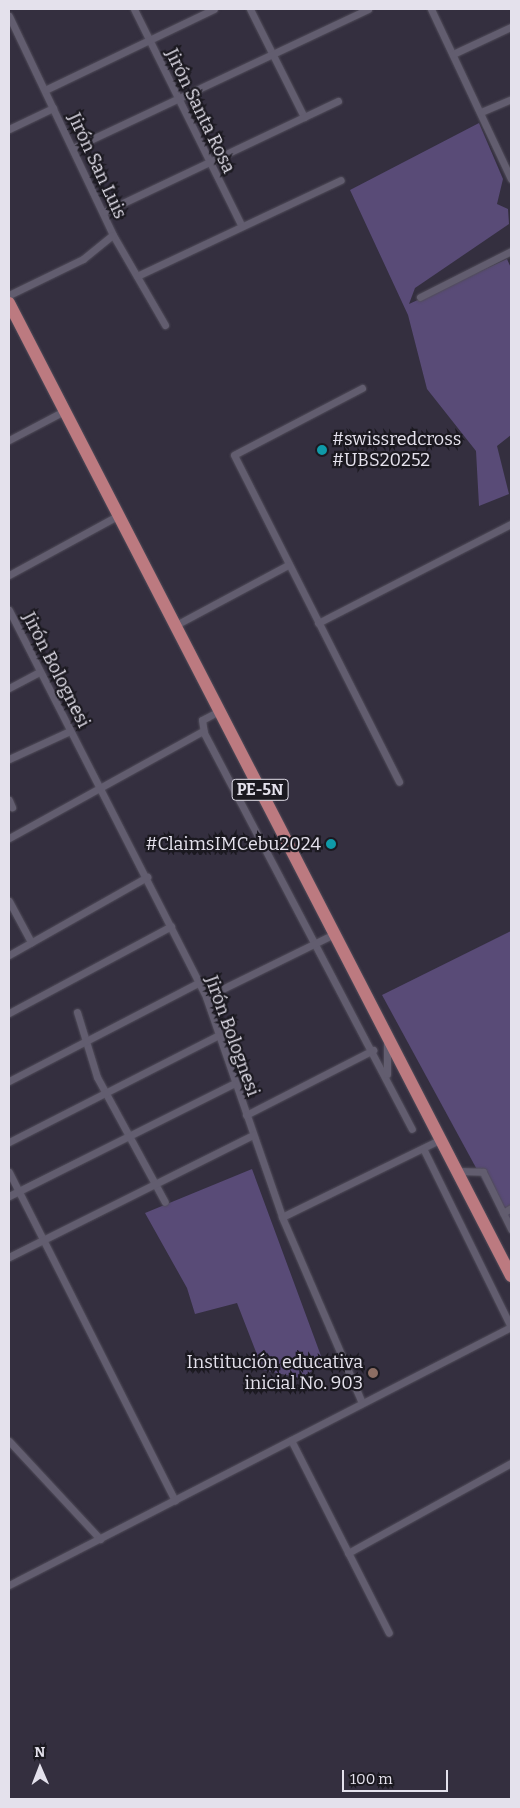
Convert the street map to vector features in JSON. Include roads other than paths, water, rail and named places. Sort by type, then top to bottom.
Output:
[{"type":"highway","name":"PE-5N","points":[[9,303],[387,1040],[458,1171],[511,1276]]},
{"type":"street","name":"Jirón Santa Rosa","points":[[134,9],[241,226]]},
{"type":"street","points":[[45,90],[214,9]]},
{"type":"street","points":[[250,9],[304,117]]},
{"type":"street","points":[[73,148],[180,100],[368,9]]},
{"type":"street","points":[[431,9],[511,179]]},
{"type":"street","name":"Jirón San Luis","points":[[9,16],[104,212],[113,235],[165,325]]},
{"type":"street","points":[[453,54],[511,27]]},
{"type":"street","points":[[481,112],[511,99]]},
{"type":"street","points":[[104,212],[208,160],[338,101]]},
{"type":"street","points":[[9,129],[53,108]]},
{"type":"street","points":[[137,276],[341,180]]},
{"type":"street","points":[[9,295],[83,259],[113,235]]},
{"type":"street","points":[[420,297],[511,251]]},
{"type":"street","points":[[362,388],[234,455],[399,782]]},
{"type":"street","points":[[9,440],[64,411]]},
{"type":"street","points":[[9,575],[117,516]]},
{"type":"street","points":[[318,623],[511,524]]},
{"type":"street","points":[[174,626],[288,565]]},
{"type":"street","name":"Jirón Bolognesi","points":[[9,610],[100,790],[147,877],[206,997],[233,1084],[282,1217],[362,1403]]},
{"type":"street","points":[[9,688],[40,672]]},
{"type":"street","points":[[219,711],[202,720],[203,731],[315,944],[365,1046],[374,1050],[412,1128]]},
{"type":"street","points":[[9,760],[70,731]]},
{"type":"street","points":[[9,838],[100,790],[203,731]]},
{"type":"street","points":[[9,955],[147,877]]},
{"type":"street","points":[[9,901],[31,942]]},
{"type":"street","points":[[9,1014],[171,926]]},
{"type":"street","points":[[206,997],[334,934]]},
{"type":"street","points":[[9,1081],[198,983]]},
{"type":"street","points":[[77,1012],[84,1043],[105,1094],[165,1202]]},
{"type":"street","points":[[9,1142],[217,1036]]},
{"type":"street","points":[[387,1040],[387,1076]]},
{"type":"street","points":[[246,1115],[374,1050]]},
{"type":"street","points":[[9,1196],[233,1084]]},
{"type":"street","points":[[9,1257],[253,1135]]},
{"type":"street","points":[[282,1217],[424,1150],[441,1139]]},
{"type":"street","points":[[9,1585],[511,1326],[424,1150]]},
{"type":"street","points":[[458,1171],[483,1172],[511,1229]]},
{"type":"street","points":[[9,1172],[175,1500]]},
{"type":"street","points":[[502,1213],[511,1208]]},
{"type":"street","points":[[290,1440],[389,1634]]},
{"type":"street","points":[[9,1441],[100,1539]]},
{"type":"street","points":[[348,1553],[511,1463]]},
{"type":"place","name":"#swissredcross #UBS20252","points":[[322,450]]},
{"type":"place","name":"#ClaimsIMCebu2024","points":[[331,844]]},
{"type":"place","name":"Institución educativa inicial No. 903","points":[[373,1373]]}]
